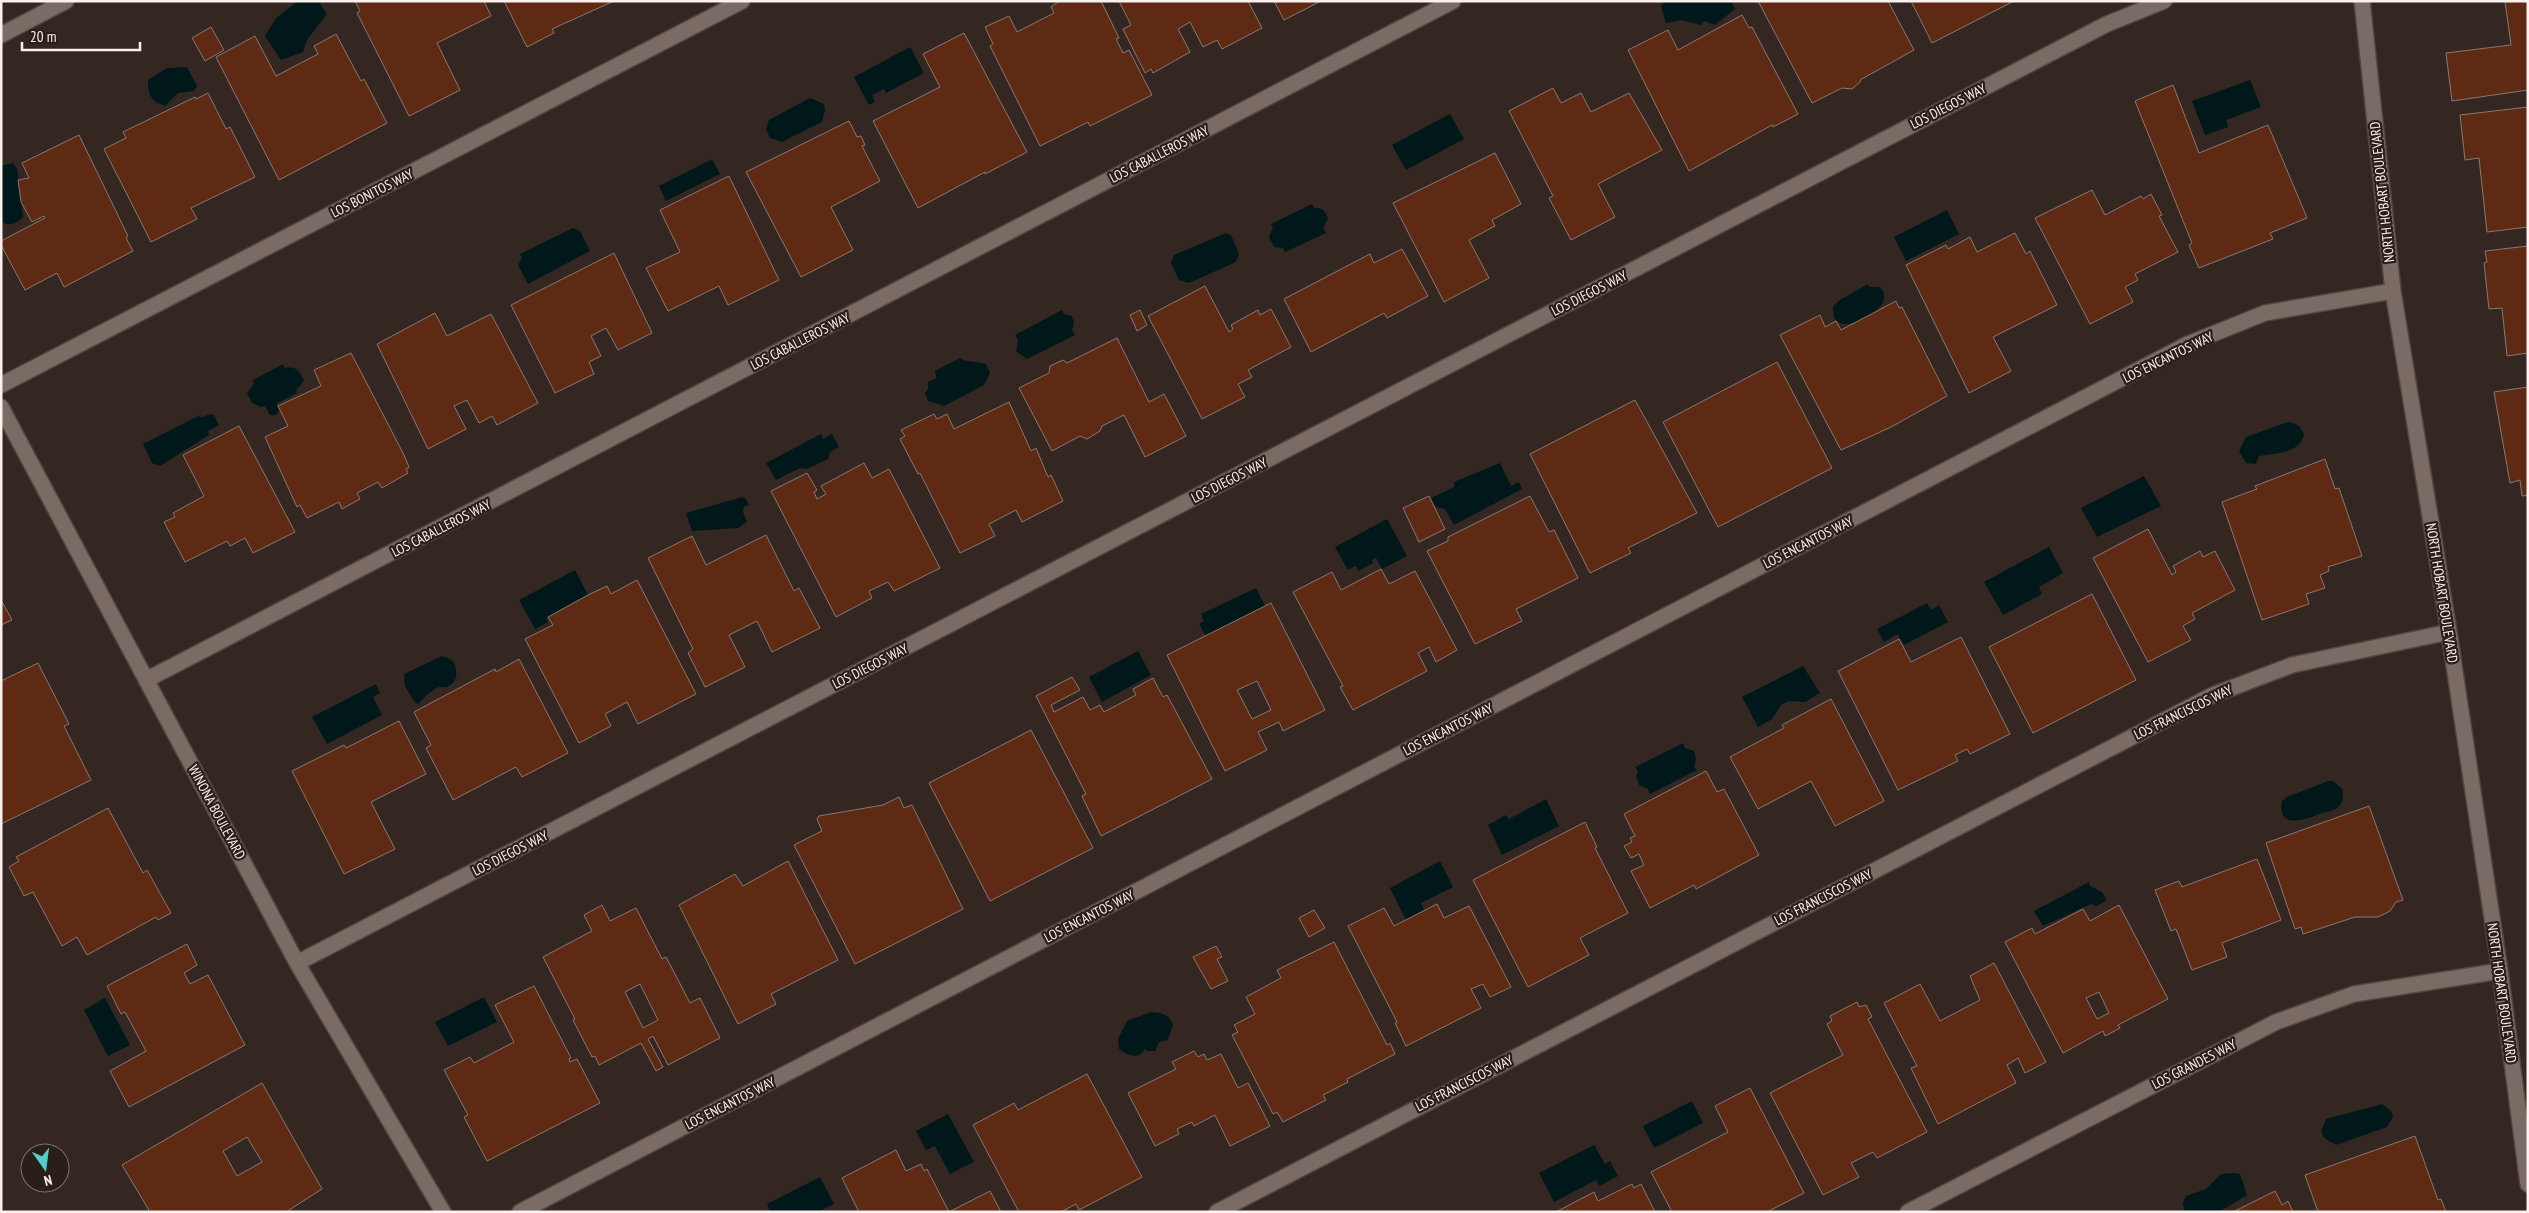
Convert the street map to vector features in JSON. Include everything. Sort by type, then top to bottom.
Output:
[{"type":"street","points":[[1,35],[66,1]]},
{"type":"street","name":"LOS BONITOS WAY","points":[[1,385],[742,1]]},
{"type":"street","name":"LOS CABALLEROS WAY","points":[[146,680],[1453,1]]},
{"type":"street","name":"LOS DIEGOS WAY","points":[[297,963],[2098,28],[2164,1]]},
{"type":"street","name":"NORTH HOBART BOULEVARD","points":[[2362,1],[2393,291],[2500,971],[2528,1184]]},
{"type":"street","name":"LOS ENCANTOS WAY","points":[[520,1212],[2188,344],[2265,313],[2393,291]]},
{"type":"street","name":"WINONA BOULEVARD","points":[[1,406],[297,963],[443,1212]]},
{"type":"street","name":"LOS FRANCISCOS WAY","points":[[1217,1212],[2212,694],[2292,665],[2448,632]]},
{"type":"street","name":"LOS GRANDES WAY","points":[[1908,1212],[2276,1022],[2354,994],[2500,971]]},
{"type":"water","points":[[298,1],[318,1],[327,14],[307,40],[303,52],[281,60],[265,36],[276,18]]},
{"type":"water","points":[[1665,1],[1731,1],[1735,9],[1715,25],[1704,21],[1701,25],[1681,20],[1666,23],[1661,6]]},
{"type":"water","points":[[910,47],[924,73],[886,93],[884,89],[872,95],[875,102],[869,105],[854,77]]},
{"type":"water","points":[[187,67],[197,86],[194,91],[178,93],[165,106],[156,102],[149,93],[148,80],[167,68]]},
{"type":"water","points":[[2250,80],[2261,107],[2226,120],[2228,127],[2205,135],[2192,101]]},
{"type":"water","points":[[810,98],[824,104],[825,110],[822,122],[782,142],[770,138],[766,129],[769,120]]},
{"type":"water","points":[[1450,114],[1464,139],[1406,170],[1392,145]]},
{"type":"water","points":[[712,159],[720,174],[666,201],[659,186]]},
{"type":"water","points":[[13,163],[17,168],[23,217],[16,223],[7,224],[1,222],[1,166]]},
{"type":"water","points":[[1312,204],[1314,208],[1324,210],[1326,214],[1328,219],[1323,228],[1326,233],[1285,252],[1283,248],[1274,247],[1269,237],[1273,227],[1271,224]]},
{"type":"water","points":[[1947,210],[1959,234],[1906,261],[1894,237]]},
{"type":"water","points":[[573,228],[580,231],[590,251],[528,284],[518,265],[522,258],[520,254]]},
{"type":"water","points":[[1226,233],[1231,235],[1239,254],[1236,262],[1189,283],[1179,280],[1171,263],[1174,255]]},
{"type":"water","points":[[1868,284],[1869,287],[1880,287],[1884,294],[1884,301],[1880,307],[1874,313],[1859,321],[1845,324],[1836,320],[1833,307],[1838,301]]},
{"type":"water","points":[[1062,310],[1064,314],[1071,316],[1074,323],[1072,330],[1075,335],[1027,359],[1016,351],[1018,339],[1015,335]]},
{"type":"water","points":[[960,358],[966,361],[986,364],[990,373],[984,385],[944,406],[928,401],[925,393],[928,389],[928,382],[936,378],[935,371]]},
{"type":"water","points":[[283,364],[285,368],[298,370],[304,381],[296,390],[297,393],[276,404],[279,410],[276,415],[270,415],[265,406],[261,407],[252,403],[247,393],[254,384],[253,380]]},
{"type":"water","points":[[210,414],[214,415],[219,425],[208,431],[209,435],[160,466],[152,463],[143,444],[200,415],[201,418]]},
{"type":"water","points":[[2288,422],[2300,427],[2303,432],[2304,435],[2297,446],[2286,452],[2259,456],[2256,464],[2246,463],[2239,451],[2246,437]]},
{"type":"water","points":[[821,434],[823,439],[832,434],[839,447],[830,452],[828,459],[807,469],[800,468],[776,480],[766,463]]},
{"type":"water","points":[[1500,463],[1511,486],[1519,482],[1522,489],[1454,525],[1445,509],[1436,507],[1431,498],[1454,487],[1454,482]]},
{"type":"water","points":[[2144,476],[2161,506],[2097,537],[2081,508]]},
{"type":"water","points":[[742,497],[746,499],[749,505],[744,507],[743,512],[747,522],[738,528],[692,531],[686,513]]},
{"type":"water","points":[[1387,519],[1407,556],[1382,569],[1376,558],[1372,560],[1373,563],[1358,571],[1356,566],[1348,570],[1335,547]]},
{"type":"water","points":[[2049,547],[2063,573],[2039,587],[2042,594],[2003,615],[1984,582]]},
{"type":"water","points":[[575,570],[588,595],[546,618],[548,622],[535,629],[519,600]]},
{"type":"water","points":[[1256,588],[1265,606],[1206,636],[1199,624],[1204,621],[1201,614]]},
{"type":"water","points":[[1927,603],[1931,610],[1939,605],[1948,622],[1904,645],[1898,634],[1884,642],[1877,629]]},
{"type":"water","points":[[1138,651],[1151,675],[1102,702],[1089,677]]},
{"type":"water","points":[[442,656],[452,660],[454,664],[456,675],[454,682],[447,687],[436,688],[418,704],[415,703],[405,686],[404,674]]},
{"type":"water","points":[[1803,666],[1820,693],[1805,702],[1789,701],[1782,704],[1772,719],[1758,727],[1742,697]]},
{"type":"water","points":[[376,684],[380,693],[373,697],[382,715],[327,744],[312,717]]},
{"type":"water","points":[[1683,743],[1685,748],[1694,751],[1696,759],[1694,767],[1697,770],[1650,794],[1648,789],[1639,785],[1636,776],[1638,771],[1635,767]]},
{"type":"water","points":[[2328,781],[2333,781],[2343,790],[2342,802],[2337,808],[2301,820],[2288,820],[2284,816],[2282,801],[2287,797]]},
{"type":"water","points":[[1546,799],[1559,826],[1502,855],[1488,825],[1506,815],[1509,819]]},
{"type":"water","points":[[1440,861],[1453,887],[1421,903],[1424,910],[1406,920],[1390,888]]},
{"type":"water","points":[[2089,882],[2090,886],[2102,892],[2107,900],[2097,906],[2091,904],[2043,926],[2034,911]]},
{"type":"water","points":[[484,997],[497,1022],[448,1046],[435,1022]]},
{"type":"water","points":[[105,998],[130,1045],[108,1056],[84,1010]]},
{"type":"water","points":[[1151,1012],[1165,1015],[1171,1021],[1173,1025],[1168,1040],[1159,1042],[1155,1051],[1147,1051],[1145,1049],[1136,1056],[1126,1054],[1119,1049],[1118,1039],[1127,1021]]},
{"type":"water","points":[[1692,1101],[1703,1123],[1654,1148],[1643,1126]]},
{"type":"water","points":[[2382,1104],[2391,1111],[2393,1117],[2387,1127],[2336,1145],[2324,1138],[2321,1131],[2326,1119]]},
{"type":"water","points":[[948,1114],[974,1162],[950,1174],[935,1146],[926,1150],[916,1131]]},
{"type":"water","points":[[1594,1145],[1605,1164],[1610,1161],[1618,1176],[1599,1186],[1596,1180],[1554,1202],[1539,1173]]},
{"type":"water","points":[[2221,1174],[2240,1174],[2247,1195],[2219,1212],[2184,1212],[2183,1203],[2186,1196],[2206,1189]]},
{"type":"water","points":[[820,1177],[834,1204],[818,1212],[770,1212],[767,1204]]},
{"type":"building","points":[[355,1],[484,1],[491,16],[437,43],[460,90],[409,116],[357,13],[360,11]]},
{"type":"building","points":[[504,1],[614,1],[552,29],[554,33],[527,47]]},
{"type":"building","points":[[1059,1],[1101,1],[1119,38],[1116,39],[1123,53],[1129,50],[1152,95],[1090,126],[1088,122],[1040,146],[990,46],[993,44],[985,27],[1009,16],[1017,32],[1054,13],[1051,7]]},
{"type":"building","points":[[1119,1],[1248,1],[1262,28],[1222,49],[1217,40],[1203,47],[1190,22],[1178,29],[1190,52],[1153,73],[1151,69],[1145,73],[1123,29],[1131,25]]},
{"type":"building","points":[[1274,1],[1321,1],[1284,20]]},
{"type":"building","points":[[1758,1],[1888,1],[1914,50],[1860,80],[1852,89],[1842,88],[1812,103]]},
{"type":"building","points":[[1911,1],[2014,1],[1932,43]]},
{"type":"building","points":[[2505,1],[2528,1],[2528,90],[2452,101],[2446,53],[2511,45]]},
{"type":"building","points":[[1742,15],[1749,28],[1752,27],[1798,114],[1773,127],[1772,125],[1689,171],[1628,50],[1668,30],[1678,50]]},
{"type":"building","points":[[211,27],[224,50],[205,61],[192,38]]},
{"type":"building","points":[[964,33],[1027,152],[918,208],[873,121],[940,87],[923,54]]},
{"type":"building","points":[[336,34],[361,81],[364,79],[387,123],[279,180],[216,57],[255,36],[276,76],[318,54],[314,46]]},
{"type":"building","points":[[2173,85],[2199,153],[2268,125],[2307,218],[2270,233],[2273,239],[2199,268],[2189,245],[2192,243],[2135,101]]},
{"type":"building","points":[[1553,88],[1561,103],[1581,93],[1591,112],[1629,93],[1662,150],[1598,184],[1615,217],[1571,240],[1549,198],[1553,196],[1509,111]]},
{"type":"building","points":[[208,93],[226,129],[230,127],[255,177],[191,208],[197,219],[151,242],[104,149],[126,138],[123,132],[195,97],[196,99]]},
{"type":"building","points":[[2528,107],[2528,227],[2487,232],[2479,158],[2465,160],[2460,115]]},
{"type":"building","points":[[849,121],[857,137],[861,136],[865,145],[862,146],[880,181],[831,207],[853,250],[801,277],[746,172]]},
{"type":"building","points":[[79,135],[128,236],[126,238],[133,251],[64,287],[57,273],[25,290],[1,245],[1,241],[45,218],[44,216],[32,222],[21,202],[18,180],[29,178],[22,163]]},
{"type":"building","points":[[1495,153],[1521,204],[1492,220],[1495,226],[1469,240],[1489,278],[1444,302],[1393,203]]},
{"type":"building","points":[[729,176],[779,280],[728,305],[719,286],[668,311],[646,268],[680,252],[660,210]]},
{"type":"building","points":[[2092,190],[2105,215],[2141,196],[2143,199],[2151,194],[2162,215],[2159,216],[2178,252],[2135,274],[2138,280],[2125,287],[2133,302],[2090,324],[2035,218]]},
{"type":"building","points":[[2015,233],[2026,254],[2030,251],[2057,305],[1993,337],[2011,371],[1969,393],[1906,265],[1946,245],[1948,249],[1970,237],[1977,252]]},
{"type":"building","points":[[2528,246],[2528,353],[2507,356],[2502,308],[2489,309],[2484,263],[2487,262],[2485,251]]},
{"type":"building","points":[[1402,249],[1428,296],[1387,318],[1384,313],[1311,352],[1284,299],[1370,254],[1374,263]]},
{"type":"building","points":[[614,253],[652,333],[618,350],[606,328],[591,336],[601,356],[589,362],[594,374],[555,393],[511,305]]},
{"type":"building","points":[[1205,286],[1229,332],[1233,329],[1231,325],[1258,310],[1260,315],[1271,309],[1291,347],[1248,370],[1252,377],[1238,384],[1245,397],[1202,419],[1148,316]]},
{"type":"building","points":[[1896,301],[1899,308],[1902,307],[1947,396],[1891,427],[1841,450],[1780,335],[1820,315],[1825,327],[1836,321],[1841,330]]},
{"type":"building","points":[[1140,310],[1147,325],[1137,331],[1130,315]]},
{"type":"building","points":[[435,313],[447,336],[491,314],[538,403],[497,425],[492,416],[479,423],[467,400],[454,406],[466,429],[428,449],[377,344]]},
{"type":"building","points":[[1117,338],[1149,402],[1164,394],[1186,436],[1145,457],[1124,415],[1102,426],[1100,431],[1087,439],[1080,436],[1052,451],[1019,388],[1049,373],[1050,366],[1063,360],[1067,363]]},
{"type":"building","points":[[351,353],[403,453],[409,467],[406,469],[408,473],[382,488],[378,482],[357,493],[360,499],[342,509],[339,502],[307,518],[300,505],[297,507],[265,437],[288,426],[278,406],[321,386],[314,370]]},
{"type":"building","points":[[1777,362],[1832,468],[1718,527],[1663,422]]},
{"type":"building","points":[[2528,387],[2528,495],[2522,496],[2520,480],[2510,483],[2494,392]]},
{"type":"building","points":[[1635,400],[1697,513],[1628,548],[1631,553],[1590,573],[1530,454]]},
{"type":"building","points":[[1009,402],[1031,451],[1036,448],[1048,477],[1051,475],[1063,501],[1022,522],[1016,510],[989,524],[995,536],[960,553],[920,473],[918,474],[900,439],[905,436],[901,430],[934,414],[937,419],[947,414],[954,429]]},
{"type":"building","points":[[239,426],[295,532],[253,553],[245,538],[230,546],[227,541],[185,562],[164,522],[175,517],[173,513],[204,496],[183,455]]},
{"type":"building","points":[[2325,459],[2335,489],[2339,488],[2362,556],[2328,567],[2329,571],[2320,575],[2325,588],[2306,594],[2309,604],[2262,620],[2222,502],[2257,489],[2255,486]]},
{"type":"building","points":[[864,463],[872,478],[889,469],[940,568],[894,591],[888,582],[869,591],[872,598],[836,617],[771,491],[807,473],[817,490],[814,492],[817,499],[826,494],[821,486]]},
{"type":"building","points":[[1429,496],[1445,529],[1419,542],[1403,508]]},
{"type":"building","points":[[1530,496],[1549,532],[1554,530],[1578,578],[1516,609],[1522,621],[1475,644],[1427,551],[1448,541],[1448,537]]},
{"type":"building","points":[[2148,529],[2172,575],[2176,572],[2173,566],[2200,551],[2203,557],[2215,551],[2235,590],[2192,613],[2195,619],[2183,626],[2191,640],[2148,662],[2093,558]]},
{"type":"building","points":[[766,535],[794,591],[799,588],[820,628],[772,652],[757,621],[729,635],[745,667],[705,687],[688,653],[693,649],[648,558],[692,536],[706,565]]},
{"type":"building","points":[[1381,569],[1389,584],[1415,571],[1457,650],[1436,662],[1429,647],[1418,653],[1427,671],[1353,710],[1340,687],[1343,686],[1293,592],[1332,572],[1341,590]]},
{"type":"building","points":[[637,580],[696,694],[638,724],[627,702],[605,714],[611,726],[579,743],[525,639],[553,625],[548,617],[588,595],[607,586],[611,594]]},
{"type":"building","points":[[2092,594],[2136,680],[2033,733],[1989,647]]},
{"type":"building","points":[[1,600],[12,620],[1,625]]},
{"type":"building","points":[[1271,603],[1325,710],[1283,731],[1279,722],[1258,732],[1267,750],[1225,771],[1167,655]],"holes":[[[1257,681],[1271,710],[1252,719],[1237,690]]]},
{"type":"building","points":[[1961,637],[2010,734],[1970,754],[1967,749],[1955,755],[1958,761],[1898,790],[1838,671],[1899,639],[1911,662]]},
{"type":"building","points":[[519,659],[568,753],[522,777],[516,767],[453,800],[426,748],[431,745],[414,712],[495,669],[496,672]]},
{"type":"building","points":[[38,663],[69,724],[64,726],[91,780],[1,824],[1,681]]},
{"type":"building","points":[[1072,677],[1080,690],[1051,705],[1054,712],[1083,697],[1090,710],[1100,705],[1104,712],[1136,695],[1133,689],[1153,678],[1163,697],[1167,695],[1212,779],[1101,836],[1082,796],[1086,794],[1036,696]]},
{"type":"building","points":[[1831,699],[1884,801],[1835,826],[1811,781],[1758,809],[1730,757],[1784,728],[1782,725]]},
{"type":"building","points":[[399,721],[426,774],[371,802],[395,849],[344,874],[292,771],[344,745],[346,748]]},
{"type":"building","points":[[1031,730],[1093,848],[990,901],[929,783]]},
{"type":"building","points":[[1706,771],[1717,792],[1724,789],[1759,855],[1696,889],[1694,885],[1650,908],[1631,871],[1644,865],[1639,854],[1631,858],[1624,846],[1632,842],[1630,838],[1635,836],[1624,814]]},
{"type":"building","points":[[899,797],[904,808],[912,805],[963,909],[855,964],[794,845],[822,831],[817,819],[819,816],[883,805]]},
{"type":"building","points":[[2369,806],[2403,900],[2396,902],[2390,911],[2378,917],[2355,917],[2303,934],[2301,927],[2295,929],[2266,843]]},
{"type":"building","points":[[108,808],[143,873],[147,870],[171,913],[158,920],[156,917],[87,955],[77,937],[62,946],[33,892],[24,896],[9,867],[19,861],[16,857]]},
{"type":"building","points":[[1585,822],[1597,847],[1595,848],[1628,913],[1580,938],[1589,955],[1528,987],[1473,880]]},
{"type":"building","points":[[2257,859],[2281,920],[2222,943],[2227,957],[2192,970],[2176,929],[2171,931],[2155,890],[2179,881],[2182,887]]},
{"type":"building","points":[[788,861],[838,960],[771,994],[776,1004],[738,1024],[679,905],[735,874],[743,886]]},
{"type":"building","points":[[1437,904],[1444,918],[1469,906],[1511,987],[1490,997],[1483,984],[1471,989],[1481,1008],[1406,1046],[1395,1023],[1397,1022],[1348,926],[1384,908],[1394,926]]},
{"type":"building","points":[[602,905],[610,921],[636,908],[662,959],[666,957],[690,1003],[700,998],[720,1038],[668,1065],[653,1036],[648,1039],[663,1067],[656,1071],[641,1043],[599,1065],[595,1056],[592,1057],[543,957],[592,931],[584,915]],"holes":[[[640,984],[658,1020],[643,1028],[625,992]]]},
{"type":"building","points":[[2119,905],[2168,999],[2118,1025],[2120,1028],[2105,1036],[2103,1031],[2063,1053],[2005,942],[2032,928],[2035,934],[2083,909],[2090,921]],"holes":[[[2099,992],[2109,1013],[2097,1019],[2086,998]]]},
{"type":"building","points":[[1314,910],[1325,928],[1309,937],[1299,918]]},
{"type":"building","points":[[1334,942],[1387,1045],[1390,1043],[1395,1054],[1347,1079],[1348,1082],[1323,1095],[1326,1100],[1283,1122],[1277,1112],[1273,1114],[1232,1035],[1238,1032],[1234,1025],[1255,1014],[1246,997],[1281,978],[1277,970]]},
{"type":"building","points":[[187,944],[197,965],[184,973],[190,984],[208,975],[245,1045],[129,1107],[110,1071],[146,1051],[125,1012],[121,1014],[107,986]]},
{"type":"building","points":[[1216,946],[1222,957],[1217,959],[1228,981],[1211,989],[1193,957]]},
{"type":"building","points":[[1994,963],[2046,1062],[2025,1073],[2018,1058],[2007,1065],[2016,1083],[1938,1124],[1911,1068],[1917,1066],[1884,1003],[1920,984],[1940,1021],[1980,1000],[1970,976]]},
{"type":"building","points":[[534,986],[571,1058],[569,1059],[570,1062],[577,1059],[600,1103],[487,1161],[464,1117],[468,1115],[444,1070],[470,1057],[474,1063],[514,1042],[495,1005]]},
{"type":"building","points":[[1857,1002],[1859,1007],[1866,1005],[1872,1017],[1868,1019],[1927,1132],[1877,1158],[1873,1152],[1851,1163],[1859,1177],[1823,1195],[1770,1093],[1843,1055],[1827,1024],[1832,1021],[1830,1016]]},
{"type":"building","points":[[1194,1051],[1198,1057],[1204,1054],[1207,1060],[1221,1054],[1238,1088],[1248,1083],[1270,1126],[1230,1146],[1215,1115],[1194,1126],[1192,1122],[1177,1129],[1179,1134],[1155,1146],[1128,1093],[1176,1069],[1172,1062]]},
{"type":"building","points":[[1087,1074],[1142,1177],[1079,1210],[1076,1204],[1061,1212],[1019,1212],[973,1125],[1014,1103],[1018,1110]]},
{"type":"building","points":[[262,1083],[322,1189],[286,1212],[150,1212],[122,1165]],"holes":[[[247,1137],[262,1162],[237,1176],[223,1151]]]},
{"type":"building","points":[[1750,1088],[1804,1193],[1767,1212],[1672,1212],[1651,1172],[1728,1132],[1715,1106]]},
{"type":"building","points":[[2415,1136],[2438,1200],[2441,1199],[2446,1212],[2318,1212],[2305,1175]]},
{"type":"building","points":[[896,1150],[906,1171],[921,1164],[924,1171],[927,1169],[949,1212],[859,1212],[842,1178]]},
{"type":"building","points":[[1632,1184],[1634,1188],[1641,1184],[1655,1212],[1556,1212],[1594,1192],[1598,1201]]},
{"type":"building","points":[[990,1191],[1001,1212],[949,1212]]},
{"type":"building","points":[[2275,1191],[2282,1205],[2288,1201],[2293,1212],[2233,1212]]}]
